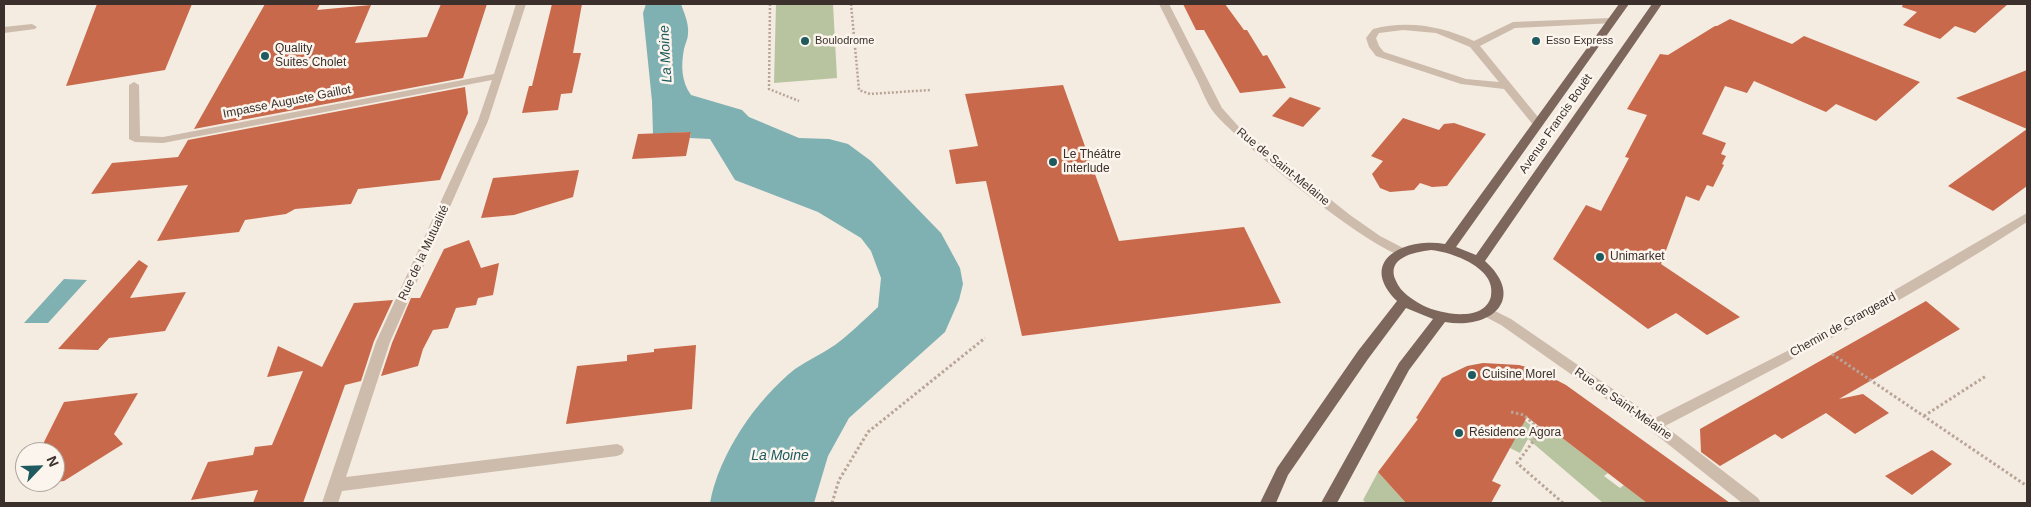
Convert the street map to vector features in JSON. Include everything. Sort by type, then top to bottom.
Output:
[{"type":"main road","name":"Avenue Francis Bouët","points":[[1449,248],[1624,4]]},
{"type":"main road","name":"Avenue Francis Bouët","points":[[1478,261],[1657,4]]},
{"type":"main road","points":[[1415,247],[1449,248],[1478,261],[1489,271],[1496,282],[1499,293],[1496,303],[1488,312],[1475,317],[1459,319],[1442,318],[1415,308],[1404,301],[1394,290],[1388,279],[1388,268],[1393,259],[1401,252],[1415,247]]},
{"type":"main road","points":[[1268,503],[1282,472],[1404,301]]},
{"type":"main road","points":[[1332,502],[1404,368],[1442,318]]},
{"type":"street","name":"Rue de la Mutualité","points":[[330,503],[383,342],[483,121],[521,4]]},
{"type":"street","name":"Rue de Saint-Melaine","points":[[1164,4],[1217,109],[1234,129],[1346,218],[1376,239],[1401,252]]},
{"type":"street","points":[[1474,45],[1513,25],[1611,22]]},
{"type":"street","points":[[4,30],[32,28]]},
{"type":"street","points":[[1506,86],[1466,82],[1413,66],[1380,54],[1370,38],[1376,31],[1392,28],[1419,28],[1441,30],[1474,45],[1538,124]]},
{"type":"street","name":"Impasse Auguste Gaillot","points":[[134,85],[135,139],[163,140],[498,76]]},
{"type":"street","name":"Chemin de Grangeard","points":[[1654,425],[1814,343],[1982,246],[2027,217]]},
{"type":"street","name":"Rue de Saint-Melaine","points":[[1488,312],[1506,322],[1654,425],[1753,503]]},
{"type":"street","points":[[336,485],[617,450]]},
{"type":"path","points":[[770,4],[769,89],[799,101]]},
{"type":"path","points":[[851,4],[859,90],[870,94],[930,90]]},
{"type":"path","points":[[832,503],[839,480],[868,432],[985,338]]},
{"type":"path","points":[[1814,343],[2027,486]]},
{"type":"path","points":[[1924,416],[1986,376]]},
{"type":"path","points":[[1511,412],[1524,415],[1541,431],[1517,463],[1563,503]]},
{"type":"green space","name":"Boulodrome","points":[[776,4],[833,4],[837,78],[774,83]]},
{"type":"green space","points":[[1518,415],[1543,435],[1547,432],[1553,437],[1557,434],[1608,473],[1604,476],[1620,488],[1624,485],[1647,503],[1603,503],[1528,439],[1520,453],[1510,448]]},
{"type":"green space","points":[[1378,472],[1406,503],[1366,503],[1363,500]]},
{"type":"water","name":"La Moine","points":[[646,4],[681,4],[688,30],[682,67],[685,84],[691,95],[742,110],[749,117],[799,138],[829,139],[848,144],[871,161],[941,233],[960,268],[963,284],[959,300],[945,332],[849,418],[828,456],[814,503],[710,503],[722,466],[741,429],[753,412],[795,369],[835,345],[852,332],[878,307],[881,278],[871,251],[861,238],[818,212],[735,180],[710,139],[690,138],[691,132],[653,134],[652,101],[643,13]]},
{"type":"water","points":[[64,279],[87,280],[48,323],[24,323]]},
{"type":"building","points":[[97,4],[192,4],[165,70],[66,86]]},
{"type":"building","points":[[265,4],[320,4],[317,10],[371,5],[355,43],[427,37],[441,4],[487,4],[463,78],[194,129]]},
{"type":"building","points":[[552,4],[582,4],[573,53],[581,53],[572,93],[561,94],[558,110],[522,113],[529,86],[532,86]]},
{"type":"building","points":[[1183,4],[1225,4],[1244,30],[1247,30],[1263,56],[1267,55],[1286,88],[1240,93],[1204,30],[1196,30]]},
{"type":"building","points":[[1903,4],[2008,4],[1975,33],[1955,26],[1940,39],[1903,25],[1917,12],[1902,7]]},
{"type":"building","points":[[1730,19],[1792,44],[1804,36],[1920,82],[1876,121],[1836,104],[1826,112],[1754,81],[1747,93],[1725,86],[1702,134],[1726,143],[1721,154],[1726,156],[1722,164],[1724,165],[1713,187],[1707,185],[1699,201],[1686,196],[1661,264],[1740,317],[1707,335],[1676,313],[1648,329],[1553,259],[1586,205],[1601,211],[1629,158],[1625,157],[1647,115],[1627,109],[1660,54],[1668,55]]},
{"type":"building","points":[[2027,70],[2027,129],[1956,98]]},
{"type":"building","points":[[1063,85],[1119,241],[1244,227],[1281,303],[1022,336],[986,181],[956,184],[949,150],[978,146],[965,94]]},
{"type":"building","points":[[465,87],[468,113],[440,180],[358,189],[351,204],[295,209],[286,214],[245,220],[239,232],[157,241],[188,185],[91,194],[112,163],[178,157],[188,140]]},
{"type":"building","points":[[1290,97],[1321,108],[1303,127],[1272,116]]},
{"type":"building","points":[[1403,118],[1439,130],[1444,124],[1454,123],[1486,134],[1447,186],[1432,187],[1420,183],[1414,190],[1390,192],[1380,188],[1372,174],[1383,161],[1371,156]]},
{"type":"building","points":[[2027,129],[2027,186],[1993,211],[1948,186]]},
{"type":"building","points":[[691,132],[686,156],[632,159],[638,134]]},
{"type":"building","points":[[579,170],[573,197],[514,215],[481,218],[493,178]]},
{"type":"building","points":[[469,240],[481,268],[499,263],[493,295],[478,298],[476,305],[456,308],[448,328],[433,330],[423,349],[418,366],[381,376],[392,343],[411,298],[420,298],[444,249]]},
{"type":"building","points":[[139,260],[148,266],[130,298],[186,292],[165,331],[109,338],[98,350],[58,349]]},
{"type":"building","points":[[393,300],[374,341],[361,381],[345,385],[303,503],[253,503],[258,490],[191,500],[208,462],[253,455],[255,447],[272,445],[303,371],[267,377],[278,346],[322,367],[354,303]]},
{"type":"building","points":[[1926,301],[1960,329],[1839,399],[1863,394],[1889,413],[1855,434],[1826,413],[1782,439],[1775,434],[1720,466],[1701,452],[1700,429]]},
{"type":"building","points":[[696,345],[692,409],[566,424],[577,366],[627,361],[627,355],[654,352],[654,349]]},
{"type":"building","name":"Résidence Agora","points":[[1483,363],[1519,365],[1537,370],[1566,385],[1730,503],[1647,503],[1557,434],[1553,437],[1527,417],[1492,481],[1501,485],[1491,503],[1406,503],[1378,472],[1418,419],[1416,418],[1442,378],[1467,366]]},
{"type":"building","points":[[138,393],[114,434],[123,444],[65,480],[65,442],[44,442],[64,402]]},
{"type":"building","points":[[1932,450],[1952,464],[1912,495],[1885,476]]},
{"type":"place","name":"Boulodrome","points":[[805,41]]},
{"type":"place","name":"Esso Express","points":[[1536,41]]},
{"type":"place","name":"Quality Suites Cholet","points":[[265,56]]},
{"type":"place","name":"Le Théâtre Interlude","points":[[1053,162]]},
{"type":"place","name":"Unimarket","points":[[1600,257]]},
{"type":"place","name":"Cuisine Morel","points":[[1472,375]]},
{"type":"place","name":"Résidence Agora","points":[[1459,433]]}]
